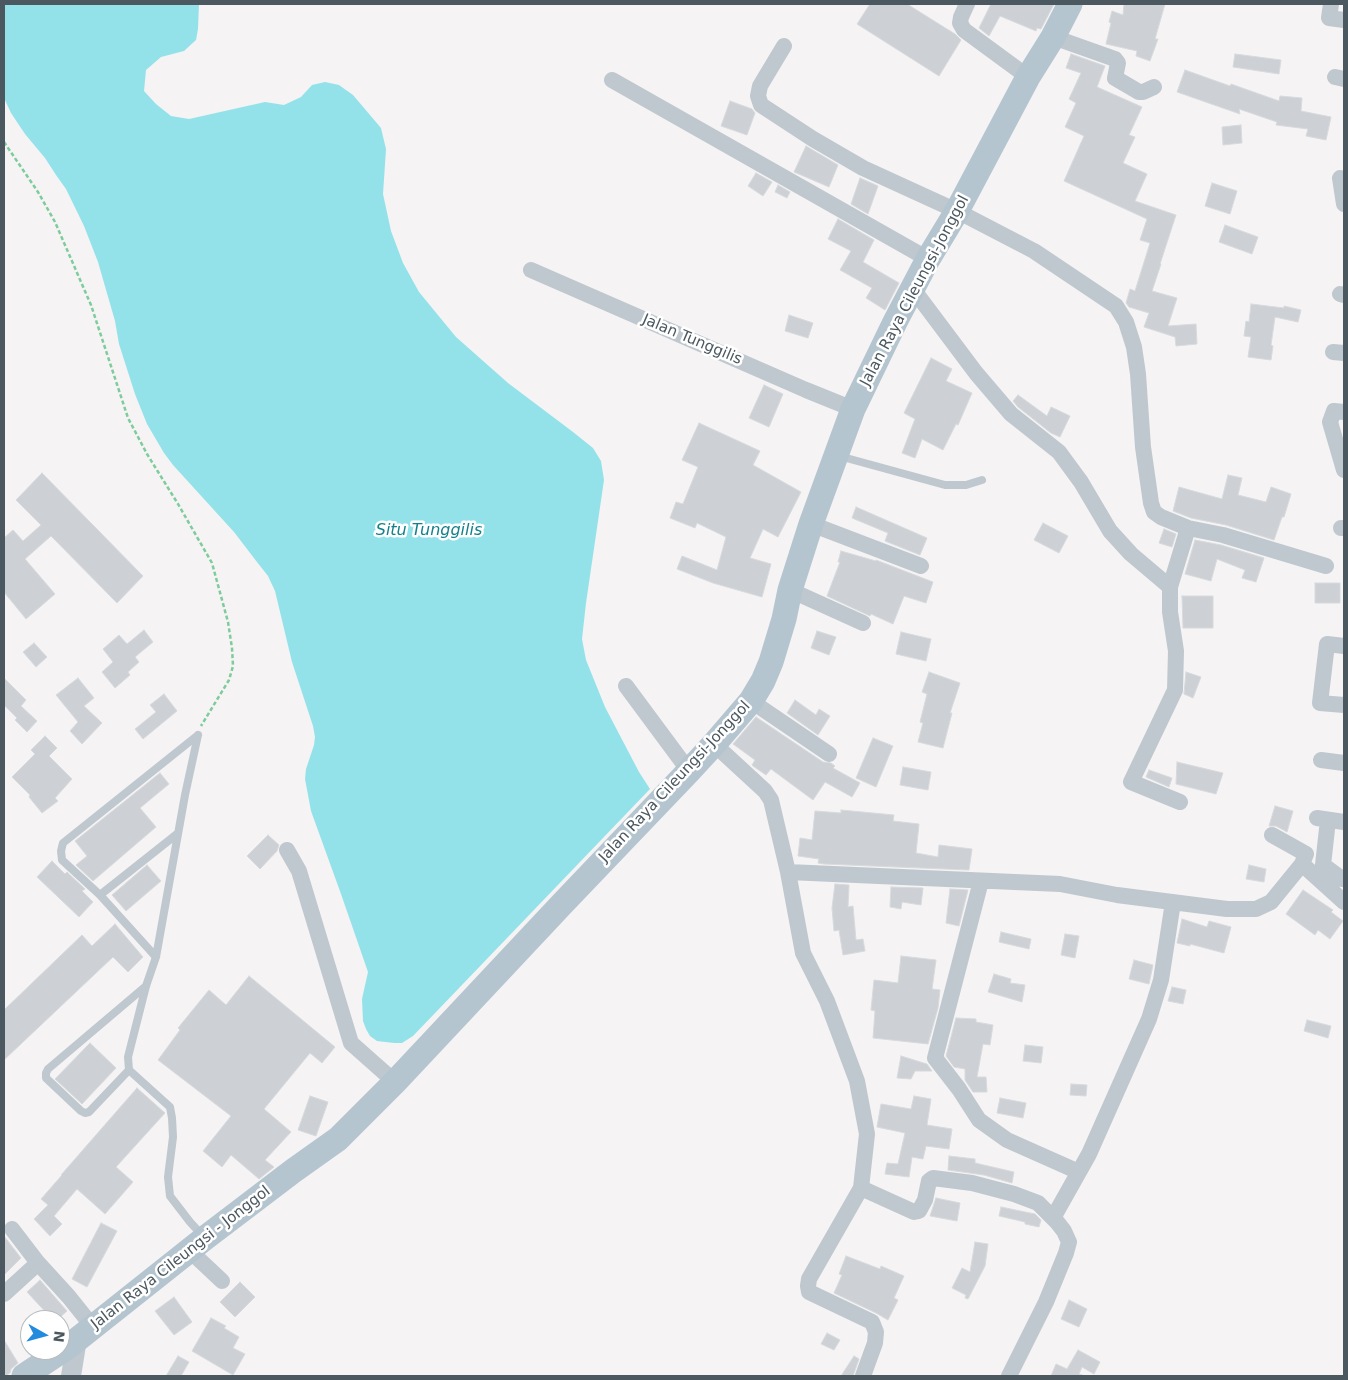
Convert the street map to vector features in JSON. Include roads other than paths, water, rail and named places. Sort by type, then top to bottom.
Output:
[{"type":"main road","name":"Jalan Raya Cileungsi-Jonggol","points":[[338,1140],[714,744],[750,701],[763,681],[771,662],[784,619],[790,590],[811,524],[853,409],[928,259],[957,211],[1028,77],[1053,37],[1070,4]]},
{"type":"main road","name":"Jalan Raya Cileungsi - Jonggol","points":[[24,1376],[85,1333],[197,1244],[293,1171],[338,1140]]},
{"type":"street","points":[[967,4],[960,23],[964,30],[1028,77]]},
{"type":"street","points":[[1331,4],[1330,18],[1344,20]]},
{"type":"street","points":[[1053,37],[1115,59],[1118,63],[1115,78],[1139,92],[1154,87]]},
{"type":"street","points":[[784,46],[760,86],[758,96],[761,105],[813,139],[863,168],[957,211],[1034,251],[1116,306],[1126,322],[1134,347],[1138,374],[1142,447],[1154,512],[1161,517],[1188,528],[1223,535],[1326,566]]},
{"type":"street","points":[[612,80],[928,259]]},
{"type":"street","points":[[1344,179],[1340,178],[1344,204]]},
{"type":"street","name":"Jalan Tunggilis","points":[[531,270],[853,409]]},
{"type":"street","points":[[912,289],[976,373],[1011,414],[1059,452],[1081,482],[1110,531],[1131,554],[1170,587]]},
{"type":"street","points":[[1344,412],[1334,411],[1330,422],[1344,470]]},
{"type":"street","points":[[811,524],[921,566]]},
{"type":"street","points":[[1180,802],[1132,782],[1175,690],[1176,651],[1170,612],[1170,587],[1188,528]]},
{"type":"street","points":[[790,590],[863,623]]},
{"type":"street","points":[[1344,646],[1327,644],[1320,702],[1344,705]]},
{"type":"street","points":[[626,686],[689,771]]},
{"type":"street","points":[[750,701],[829,754]]},
{"type":"street","points":[[714,744],[765,791],[770,800],[788,872],[803,953],[826,1000],[857,1081],[867,1134],[861,1188],[809,1279],[808,1286],[809,1292],[872,1322],[876,1332],[875,1343],[863,1376]]},
{"type":"street","points":[[1321,760],[1344,763]]},
{"type":"street","points":[[1330,820],[1323,865],[1344,879]]},
{"type":"street","points":[[788,872],[1060,884],[1116,895],[1227,909],[1256,910],[1271,902],[1302,864],[1306,854],[1272,835]]},
{"type":"street","points":[[287,850],[299,871],[351,1042],[395,1082]]},
{"type":"street","points":[[1302,864],[1344,902]]},
{"type":"street","points":[[981,881],[936,1058],[979,1120],[1007,1140],[1079,1172]]},
{"type":"street","points":[[1053,1218],[1088,1154],[1149,1019],[1161,980],[1173,902]]},
{"type":"street","points":[[861,1188],[914,1212],[919,1211],[925,1200],[929,1180],[932,1178],[972,1183],[1014,1194],[1038,1204],[1064,1231],[1069,1242],[1066,1253],[1046,1302],[1009,1376]]},
{"type":"street","points":[[12,1229],[38,1263],[69,1297],[85,1333],[71,1376]]},
{"type":"street","points":[[197,1244],[222,1281]]},
{"type":"street","points":[[4,1294],[38,1263]]},
{"type":"lane","points":[[837,456],[945,485],[966,485],[982,480]]},
{"type":"lane","points":[[156,956],[100,895],[62,860],[61,851],[63,843],[198,735],[156,956],[146,986],[128,1057],[129,1070],[170,1107],[173,1137],[168,1177],[170,1196],[190,1222],[197,1244]]},
{"type":"lane","points":[[100,895],[178,834]]},
{"type":"lane","points":[[129,1070],[89,1112],[85,1113],[46,1078],[48,1069],[146,986]]},
{"type":"water","name":"Situ Tunggilis","points":[[4,4],[199,4],[196,40],[184,51],[161,57],[146,70],[144,91],[171,116],[189,119],[265,102],[284,105],[301,97],[312,85],[325,82],[339,85],[353,95],[381,128],[386,149],[383,194],[391,231],[403,263],[419,292],[456,337],[508,383],[593,448],[601,461],[604,480],[582,639],[586,660],[605,707],[650,789],[413,1036],[402,1043],[377,1041],[370,1036],[363,1021],[362,999],[368,972],[311,811],[305,779],[315,737],[292,662],[275,591],[268,576],[234,532],[173,465],[147,424],[119,344],[115,321],[98,262],[84,226],[66,189],[45,158],[25,134],[11,113],[4,98]]}]
